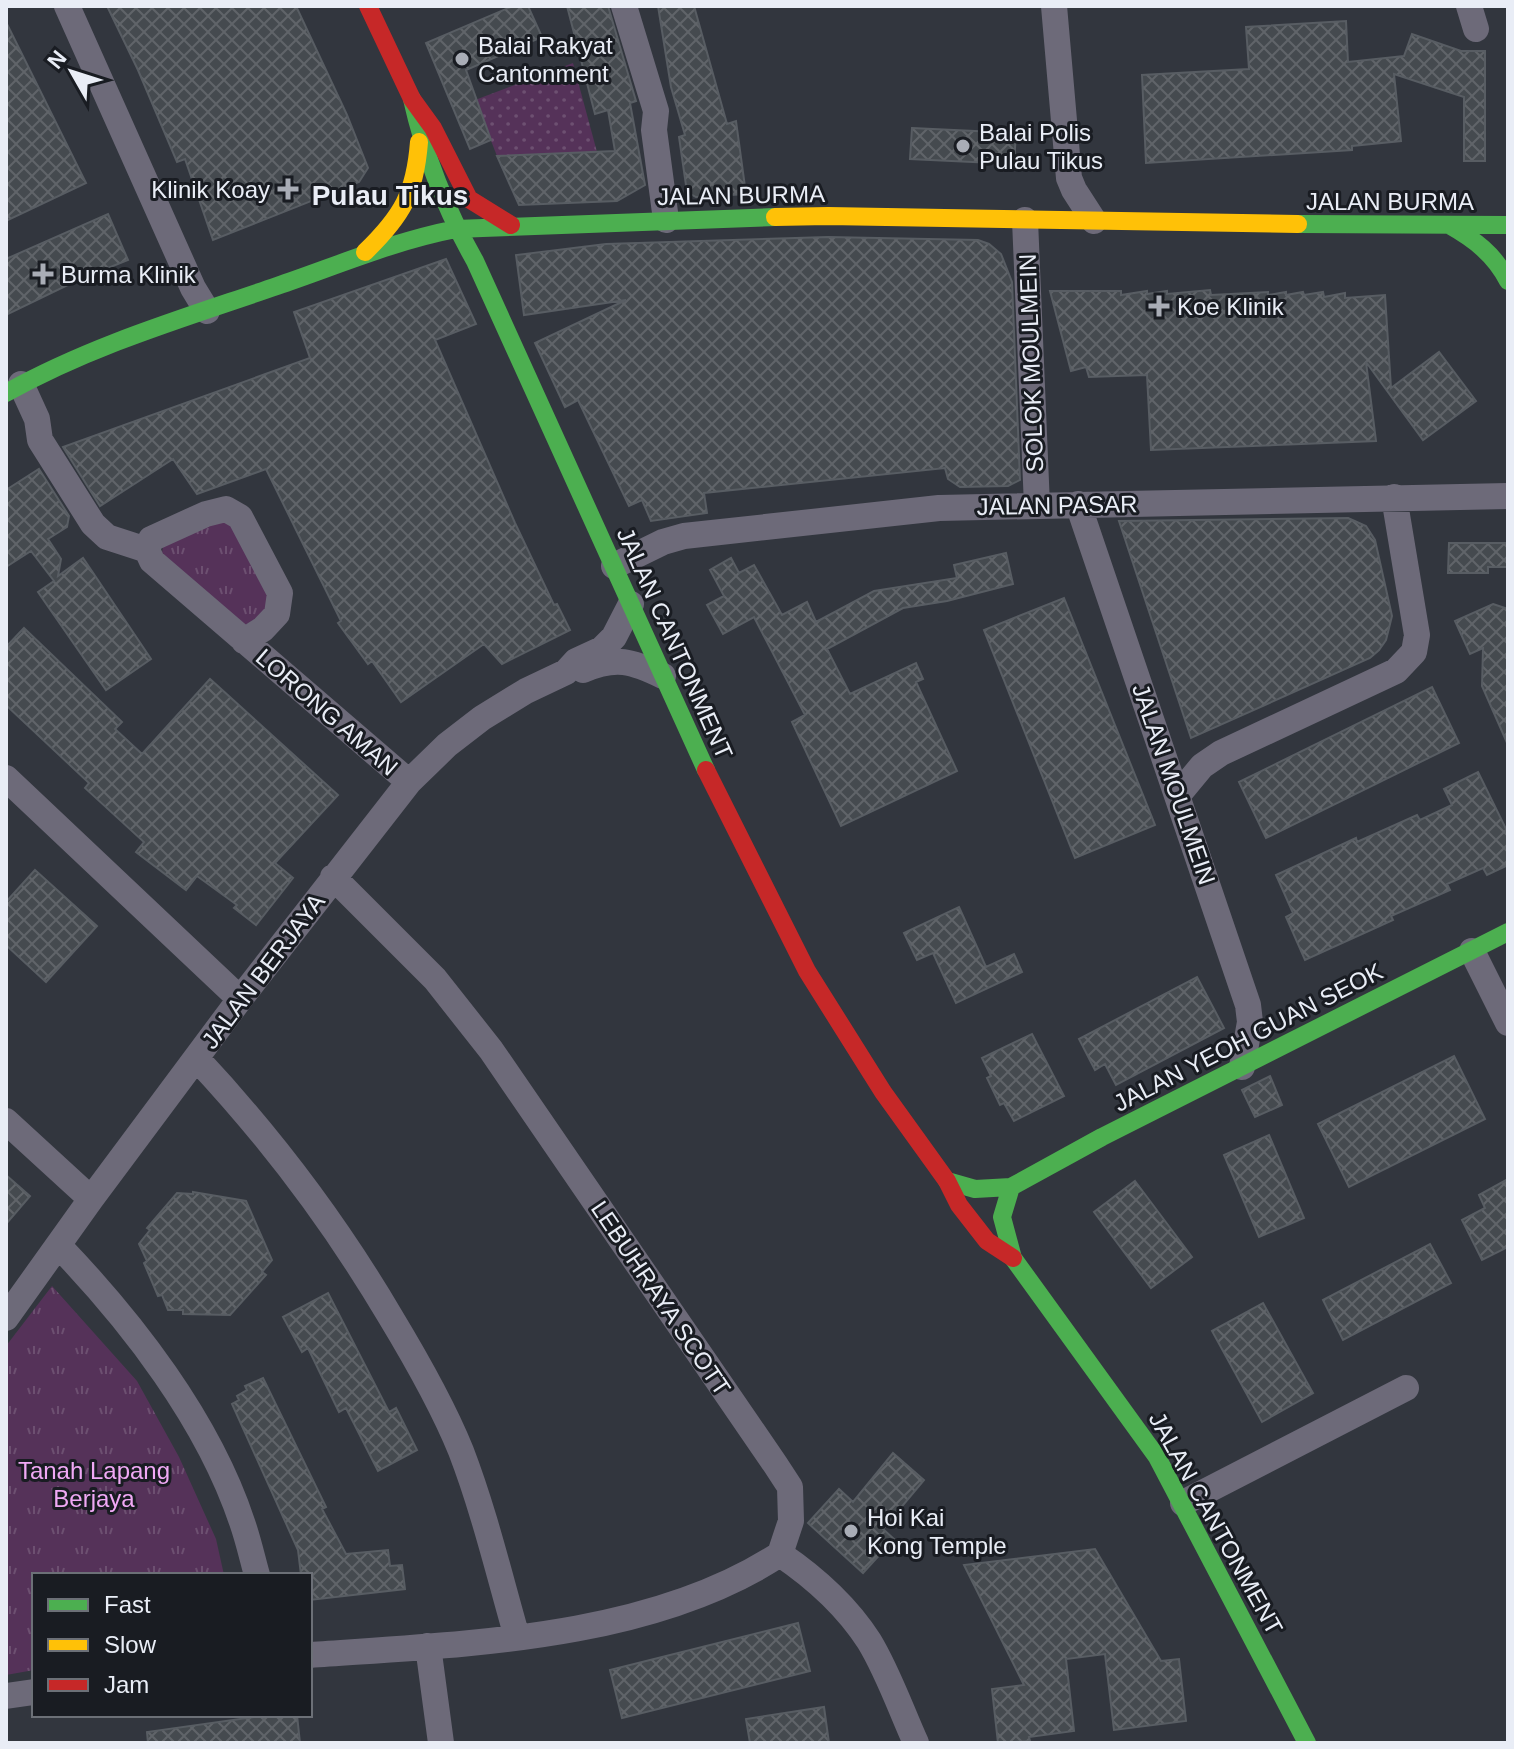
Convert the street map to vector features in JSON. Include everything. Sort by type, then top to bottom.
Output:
[{"type":"main road","name":"JALAN CANTONMENT","points":[[368,6],[412,99],[433,128],[469,199],[511,225]]},
{"type":"main road","name":"JALAN CANTONMENT","points":[[412,99],[419,136],[456,229],[475,261],[714,787],[807,971],[883,1092],[947,1181],[959,1205],[987,1241],[1013,1258],[1157,1457],[1307,1743]]},
{"type":"main road","points":[[361,256],[392,226],[411,199],[418,171],[419,136]]},
{"type":"main road","name":"JALAN BURMA","points":[[13,388],[55,366],[207,311],[361,256],[456,229],[828,216],[1508,225]]},
{"type":"main road","points":[[1449,225],[1470,236],[1490,253],[1508,281]]},
{"type":"main road","name":"JALAN YEOH GUAN SEOK","points":[[1011,1187],[1102,1137],[1508,932]]},
{"type":"main road","points":[[947,1181],[975,1189],[1011,1187]]},
{"type":"main road","name":"JALAN CANTONMENT","points":[[1011,1187],[1002,1217],[1013,1258]]},
{"type":"street","points":[[624,6],[656,111],[654,130],[666,220]]},
{"type":"street","points":[[1054,6],[1069,178],[1094,221]]},
{"type":"street","points":[[71,15],[193,288],[207,311]]},
{"type":"street","name":"SOLOK MOULMEIN","points":[[1025,220],[1037,506]]},
{"type":"street","points":[[13,388],[37,419],[40,440],[93,524],[107,537],[147,550]]},
{"type":"street","name":"JALAN PASAR","points":[[614,566],[663,542],[684,536],[939,508],[1508,496]]},
{"type":"street","points":[[1178,795],[1202,766],[1221,753],[1396,671],[1414,652],[1417,635],[1394,497]]},
{"type":"street","name":"JALAN MOULMEIN","points":[[1078,504],[1248,1005],[1250,1022],[1242,1067]]},
{"type":"street","name":"LORONG AMAN","points":[[244,641],[263,629],[277,614],[280,593],[240,517],[226,509],[206,514],[151,539],[147,550],[152,561],[244,641],[409,782]]},
{"type":"street","name":"JALAN BERJAYA","points":[[6,1318],[240,999],[409,782],[447,745],[482,718],[526,691],[566,672],[576,661],[602,649],[614,637],[631,604]]},
{"type":"street","name":"JALAN BERJAYA","points":[[566,672],[579,672],[604,662],[625,661],[663,676]]},
{"type":"street","points":[[1160,744],[1183,759],[1221,753]]},
{"type":"street","points":[[6,778],[240,999]]},
{"type":"street","name":"LEBUHRAYA SCOTT","points":[[333,877],[435,979],[491,1050],[775,1464],[790,1487],[791,1521],[780,1554]]},
{"type":"street","points":[[1472,951],[1508,1023]]},
{"type":"street","points":[[197,1059],[302,1181],[344,1241],[411,1351],[440,1404],[475,1490],[517,1637]]},
{"type":"street","points":[[6,1121],[91,1199]]},
{"type":"street","points":[[59,1246],[108,1297],[181,1398],[223,1474],[242,1520],[256,1573]]},
{"type":"street","points":[[1183,1503],[1406,1388]]},
{"type":"street","points":[[312,1655],[517,1637],[609,1623],[671,1604],[753,1572],[780,1554],[831,1597],[870,1643],[916,1743]]},
{"type":"street","points":[[428,1646],[441,1743]]},
{"type":"street","points":[[6,1696],[32,1692]]},
{"type":"green space","points":[[573,63],[597,152],[497,156],[475,100]]},
{"type":"green space","points":[[215,518],[229,521],[270,590],[266,613],[242,627],[162,553],[163,546]]},
{"type":"green space","name":"Tanah Lapang Berjaya","points":[[52,1286],[137,1381],[179,1457],[216,1539],[224,1573],[32,1573],[32,1670],[6,1675],[6,1346]]},
{"type":"building","points":[[107,6],[296,6],[368,168],[359,182],[213,240],[185,159],[177,162]]},
{"type":"building","name":"Balai Rakyat Cantonment","points":[[513,6],[528,6],[542,37],[466,70],[491,140],[470,149],[426,43]]},
{"type":"building","points":[[567,6],[608,6],[636,101],[630,103],[645,185],[617,201],[519,205],[497,156],[615,151],[608,110],[595,114]]},
{"type":"building","points":[[658,6],[694,6],[727,124],[736,121],[746,194],[696,197],[687,192],[679,137],[685,135],[671,87]]},
{"type":"building","points":[[1346,21],[1348,62],[1404,56],[1412,34],[1461,51],[1485,51],[1485,161],[1464,161],[1464,97],[1394,74],[1401,141],[1352,146],[1352,150],[1146,163],[1142,75],[1249,69],[1246,27]]},
{"type":"building","points":[[6,22],[86,183],[6,221]]},
{"type":"building","name":"Balai Polis Pulau Tikus","points":[[912,128],[1016,133],[1014,164],[910,159]]},
{"type":"building","points":[[108,214],[128,260],[6,315],[6,259]]},
{"type":"building","points":[[828,237],[978,240],[1001,254],[1012,282],[1020,480],[1008,486],[960,487],[948,479],[945,468],[704,493],[707,513],[651,521],[642,500],[629,506],[578,400],[565,407],[535,343],[626,300],[524,315],[516,255],[606,244]]},
{"type":"building","points":[[446,259],[476,324],[435,340],[515,523],[554,605],[557,604],[570,630],[502,664],[484,644],[401,702],[372,661],[368,664],[338,623],[341,621],[266,469],[197,494],[173,459],[100,506],[63,447],[310,358],[294,312]]},
{"type":"building","points":[[1210,290],[1211,295],[1286,292],[1286,295],[1303,292],[1304,295],[1323,292],[1324,297],[1345,293],[1345,298],[1385,295],[1391,388],[1439,352],[1476,401],[1423,440],[1366,362],[1376,441],[1151,450],[1147,375],[1089,377],[1086,367],[1071,371],[1050,291],[1121,291],[1121,295],[1147,291],[1147,294],[1167,291],[1167,294]]},
{"type":"building","points":[[39,469],[69,516],[67,527],[48,539],[61,559],[58,576],[83,558],[151,659],[106,690],[38,592],[54,581],[31,551],[6,567],[6,490]]},
{"type":"building","points":[[1348,518],[1366,526],[1375,540],[1392,616],[1386,640],[1379,650],[1370,658],[1191,738],[1119,521]]},
{"type":"building","points":[[1449,543],[1508,543],[1508,567],[1488,567],[1488,573],[1448,573]]},
{"type":"building","points":[[1006,553],[1013,584],[947,601],[903,608],[827,649],[850,694],[916,663],[923,679],[916,682],[957,771],[841,826],[792,722],[805,715],[754,617],[723,634],[707,605],[724,596],[710,570],[731,558],[739,573],[754,565],[782,615],[807,602],[816,622],[874,591],[957,578],[954,565]]},
{"type":"building","points":[[1064,598],[1155,825],[1075,858],[984,630]]},
{"type":"building","points":[[1493,604],[1508,609],[1508,745],[1482,686],[1483,648],[1470,654],[1455,621]]},
{"type":"building","points":[[24,628],[122,722],[115,729],[142,754],[210,679],[338,795],[275,863],[293,878],[256,925],[234,908],[237,905],[197,876],[186,890],[136,852],[144,842],[85,788],[89,783],[6,705],[6,647]]},
{"type":"building","points":[[1432,687],[1459,743],[1266,838],[1239,782]]},
{"type":"building","points":[[1478,772],[1508,833],[1508,865],[1487,875],[1483,868],[1447,884],[1450,890],[1305,960],[1286,917],[1293,913],[1276,875],[1356,838],[1357,842],[1417,815],[1420,820],[1452,805],[1444,789]]},
{"type":"building","points":[[35,870],[97,926],[46,982],[6,945],[6,902]]},
{"type":"building","points":[[959,907],[986,967],[1014,954],[1022,972],[956,1003],[933,953],[917,960],[904,933]]},
{"type":"building","points":[[1197,977],[1224,1028],[1116,1085],[1105,1064],[1095,1070],[1079,1039]]},
{"type":"building","points":[[1032,1034],[1064,1096],[1014,1121],[1004,1103],[1000,1105],[987,1078],[991,1076],[982,1058]]},
{"type":"building","points":[[1454,1056],[1485,1119],[1349,1187],[1318,1124]]},
{"type":"building","points":[[1270,1076],[1282,1105],[1255,1117],[1242,1090]]},
{"type":"building","points":[[1269,1135],[1304,1218],[1259,1237],[1224,1155]]},
{"type":"building","points":[[6,1175],[30,1196],[6,1224]]},
{"type":"building","points":[[1508,1179],[1508,1247],[1482,1260],[1462,1220],[1485,1208],[1479,1195]]},
{"type":"building","points":[[1135,1181],[1192,1257],[1151,1288],[1094,1212]]},
{"type":"building","points":[[193,1192],[246,1201],[272,1260],[262,1272],[266,1275],[230,1315],[183,1314],[183,1310],[168,1310],[162,1295],[158,1296],[144,1263],[147,1261],[139,1244],[150,1230],[147,1228],[177,1193]]},
{"type":"building","points":[[1430,1244],[1451,1283],[1343,1340],[1323,1300]]},
{"type":"building","points":[[328,1293],[389,1412],[396,1408],[417,1450],[378,1471],[346,1408],[339,1412],[308,1348],[302,1352],[283,1317]]},
{"type":"building","points":[[1263,1303],[1313,1393],[1262,1422],[1212,1331]]},
{"type":"building","points":[[263,1378],[326,1507],[322,1509],[346,1554],[388,1550],[390,1566],[402,1565],[405,1589],[312,1600],[312,1573],[301,1573],[298,1550],[232,1404],[239,1400],[237,1396],[247,1390],[245,1386]]},
{"type":"building","points":[[893,1453],[924,1480],[883,1529],[894,1539],[863,1573],[808,1523],[839,1489],[853,1502]]},
{"type":"building","points":[[1095,1549],[1161,1661],[1179,1659],[1186,1721],[1114,1730],[1105,1654],[1066,1659],[1074,1731],[1029,1737],[1030,1741],[998,1743],[992,1689],[1024,1685],[964,1565]]},
{"type":"building","points":[[798,1623],[810,1671],[622,1718],[610,1670]]},
{"type":"building","points":[[824,1707],[829,1743],[750,1743],[746,1719]]},
{"type":"building","points":[[255,1717],[297,1717],[300,1743],[148,1743],[147,1732]]},
{"type":"traffic: fast","points":[[412,99],[423,142],[446,203],[706,770]]},
{"type":"traffic: fast","points":[[6,393],[72,361],[139,334],[365,254],[433,234],[456,229],[775,217]]},
{"type":"traffic: fast","points":[[1298,224],[1508,225]]},
{"type":"traffic: fast","points":[[1449,225],[1483,248],[1508,281]]},
{"type":"traffic: fast","points":[[947,1181],[975,1189],[1011,1187],[1102,1137],[1508,932]]},
{"type":"traffic: fast","points":[[1011,1187],[1002,1217],[1013,1258],[1157,1457],[1307,1743]]},
{"type":"traffic: slow","points":[[365,252],[388,227],[404,203],[414,176],[419,142]]},
{"type":"traffic: slow","points":[[775,217],[1298,224]]},
{"type":"traffic: jam","points":[[368,6],[412,99],[433,128],[469,199],[511,225]]},
{"type":"traffic: jam","points":[[706,770],[807,971],[883,1092],[987,1241],[1013,1258]]},
{"type":"place","name":"Balai Rakyat Cantonment","points":[[462,59]]},
{"type":"place","name":"Balai Polis Pulau Tikus","points":[[963,146]]},
{"type":"place","name":"Klinik Koay","points":[[288,189]]},
{"type":"place","name":"Burma Klinik","points":[[43,274]]},
{"type":"place","name":"Koe Klinik","points":[[1159,306]]},
{"type":"place","name":"Hoi Kai Kong Temple","points":[[851,1531]]},
{"type":"district","name":"Pulau Tikus","points":[[390,195]]}]
